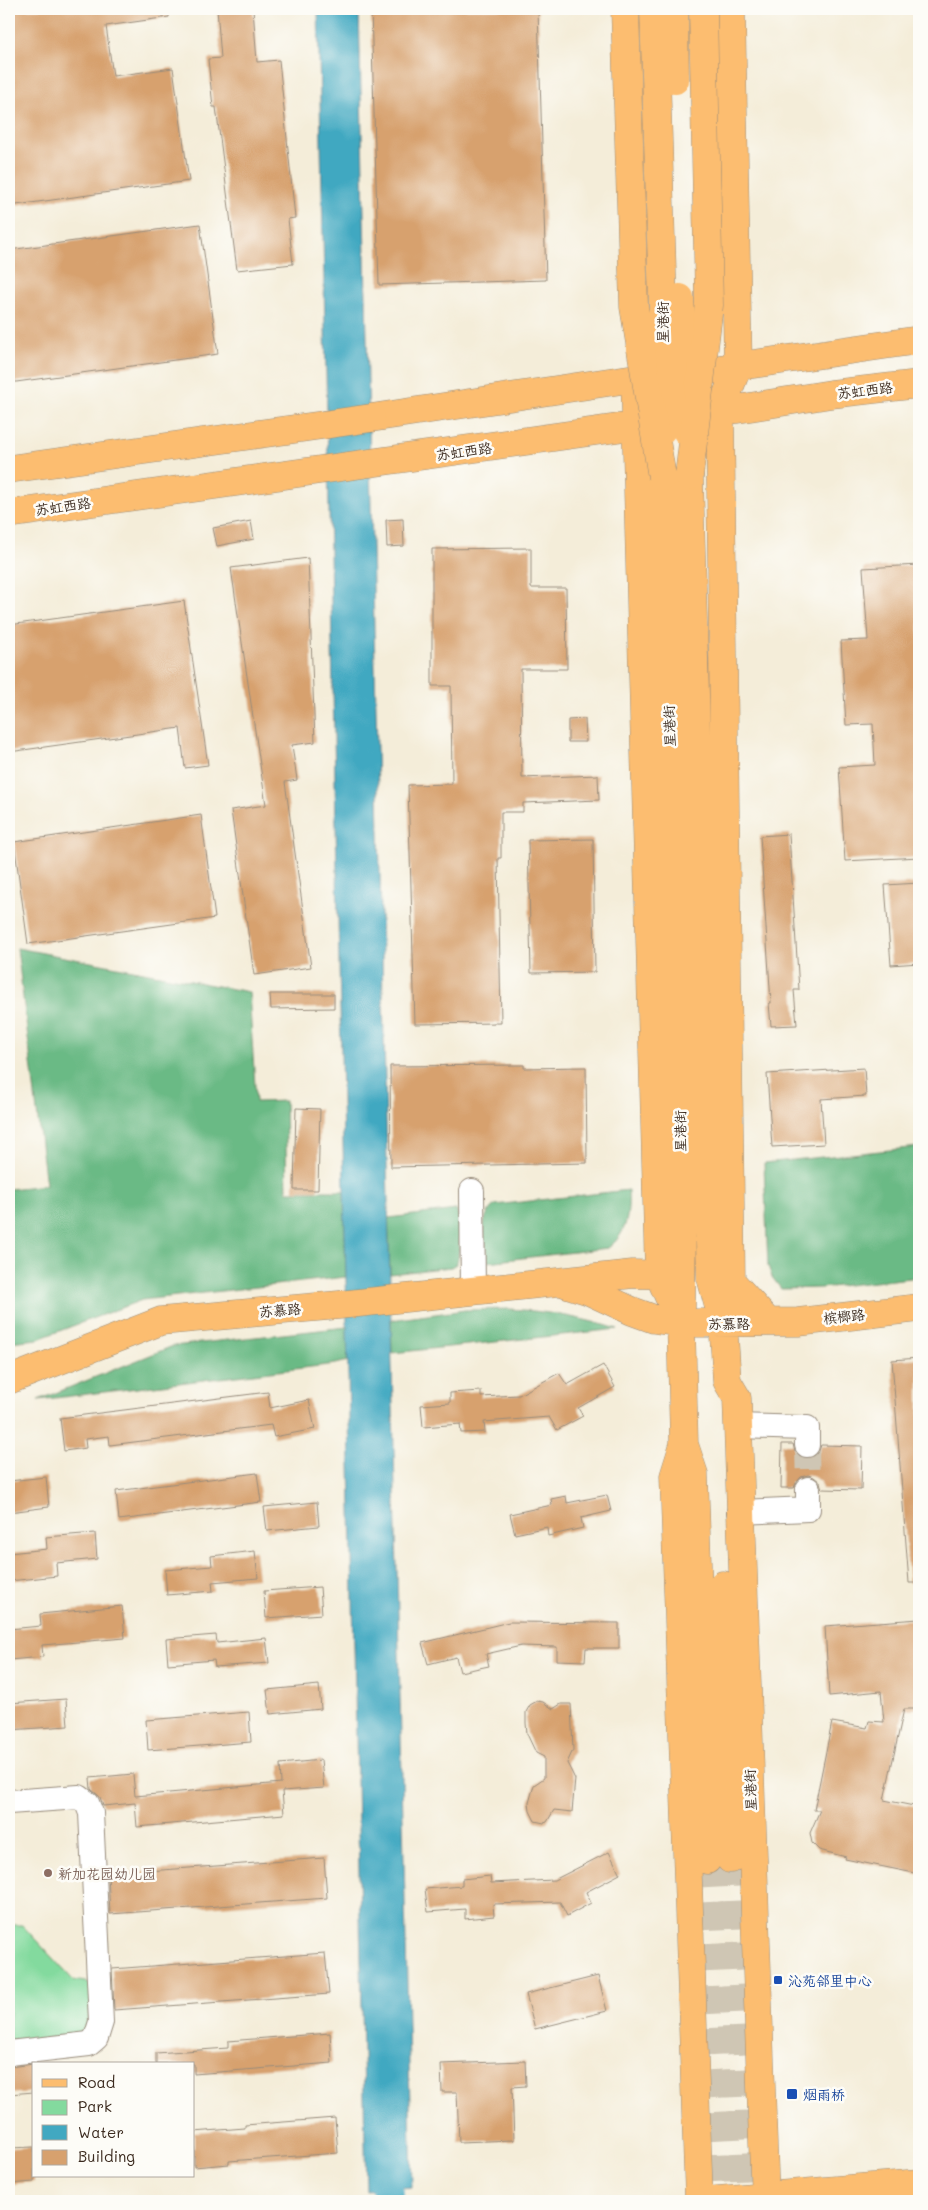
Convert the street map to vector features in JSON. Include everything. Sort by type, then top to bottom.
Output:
[{"type":"main road","points":[[625,9],[634,307],[662,477]]},
{"type":"main road","name":"星港街","points":[[654,9],[663,304],[662,477],[677,1013],[670,1275]]},
{"type":"main road","name":"星港街","points":[[674,9],[680,304],[689,476],[705,1014],[727,1381],[737,1398],[739,1512],[765,2198]]},
{"type":"main road","points":[[689,476],[709,305],[703,9]]},
{"type":"main road","points":[[721,1279],[720,412],[738,366],[731,9]]},
{"type":"main road","points":[[9,469],[371,418],[635,378],[667,376],[919,340]]},
{"type":"main road","points":[[635,378],[670,1275],[681,1323]]},
{"type":"main road","name":"苏虹西路","points":[[9,514],[636,426],[831,394],[919,384]]},
{"type":"main road","name":"苏慕路","points":[[9,1380],[162,1321],[633,1274],[721,1279],[768,1322]]},
{"type":"main road","name":"苏慕路","points":[[561,1282],[589,1291],[632,1312],[654,1319],[681,1323],[768,1322]]},
{"type":"main road","name":"槟榔路","points":[[768,1322],[798,1322],[919,1308]]},
{"type":"main road","name":"星港街","points":[[681,1323],[684,1444],[694,1474],[719,1859],[719,1398],[727,1381]]},
{"type":"main road","name":"星港街","points":[[684,1444],[674,1476],[699,2201]]},
{"type":"main road","points":[[706,2201],[765,2198],[919,2183]]},
{"type":"street","points":[[472,1191],[473,1291]]},
{"type":"street","points":[[737,1426],[807,1428],[807,1445]]},
{"type":"street","points":[[739,1512],[808,1509],[808,1489]]},
{"type":"street","points":[[9,1802],[79,1797],[87,1803],[92,1813],[101,2022],[96,2038],[89,2044],[9,2053]]},
{"type":"green space","points":[[17,948],[249,992],[256,1102],[285,1101],[287,1191],[344,1191],[346,1277],[142,1300],[38,1339],[9,1342],[9,1189],[46,1185]]},
{"type":"green space","points":[[919,1147],[919,1277],[821,1288],[781,1289],[772,1277],[768,1266],[764,1163]]},
{"type":"green space","points":[[628,1190],[626,1222],[620,1236],[608,1248],[488,1262],[484,1224],[489,1210],[495,1205]]},
{"type":"green space","points":[[456,1210],[459,1219],[459,1235],[458,1258],[455,1264],[451,1267],[390,1274],[388,1218]]},
{"type":"green space","points":[[509,1309],[537,1311],[618,1329],[392,1353],[391,1320],[465,1310]]},
{"type":"green space","points":[[347,1327],[348,1361],[336,1364],[38,1400],[173,1346]]},
{"type":"green space","points":[[9,1925],[22,1925],[73,1980],[91,1983],[93,2013],[87,2033],[9,2044]]},
{"type":"water","points":[[318,9],[359,9],[412,2187],[366,2191]]},
{"type":"building","points":[[9,9],[169,9],[169,17],[106,26],[113,76],[173,68],[189,181],[9,206]]},
{"type":"building","points":[[217,9],[253,9],[257,62],[279,60],[295,218],[288,219],[293,264],[237,270],[216,107],[213,107],[208,59],[221,58]]},
{"type":"building","points":[[371,9],[538,9],[546,280],[379,285]]},
{"type":"building","points":[[200,224],[218,354],[9,383],[9,250]]},
{"type":"building","points":[[403,519],[404,546],[387,547],[386,520]]},
{"type":"building","points":[[251,521],[254,539],[217,546],[213,528]]},
{"type":"building","points":[[531,548],[531,588],[566,588],[567,669],[521,669],[522,778],[598,775],[599,800],[523,803],[523,812],[501,812],[501,858],[498,858],[501,1023],[415,1024],[408,785],[452,784],[451,686],[432,686],[432,549]]},
{"type":"building","points":[[308,558],[315,742],[292,745],[297,780],[285,782],[311,967],[254,975],[231,810],[266,805],[231,568]]},
{"type":"building","points":[[919,565],[919,857],[845,861],[839,767],[875,765],[873,724],[846,725],[841,641],[868,640],[863,568]]},
{"type":"building","points":[[184,601],[208,765],[185,768],[180,728],[9,752],[9,625]]},
{"type":"building","points":[[585,719],[586,742],[568,742],[568,720]]},
{"type":"building","points":[[201,815],[215,918],[28,944],[14,842]]},
{"type":"building","points":[[789,834],[799,990],[794,990],[797,1025],[771,1026],[760,836]]},
{"type":"building","points":[[593,839],[595,972],[531,973],[528,840]]},
{"type":"building","points":[[919,883],[919,963],[891,965],[885,885]]},
{"type":"building","points":[[270,994],[334,994],[334,1008],[271,1009]]},
{"type":"building","points":[[524,1065],[524,1068],[586,1067],[587,1163],[391,1167],[390,1066]]},
{"type":"building","points":[[864,1068],[866,1096],[821,1099],[824,1144],[772,1147],[767,1074]]},
{"type":"building","points":[[296,1108],[320,1109],[318,1190],[294,1190]]},
{"type":"building","points":[[919,1358],[919,1583],[909,1583],[892,1360]]},
{"type":"building","points":[[603,1365],[615,1387],[578,1408],[583,1416],[557,1430],[549,1417],[484,1422],[485,1432],[461,1433],[460,1424],[423,1427],[421,1405],[450,1403],[450,1393],[481,1391],[481,1397],[519,1395],[559,1373],[567,1385]]},
{"type":"building","points":[[268,1392],[270,1408],[309,1400],[315,1429],[274,1437],[271,1425],[110,1445],[109,1436],[85,1439],[86,1448],[64,1451],[60,1418]]},
{"type":"building","points":[[782,1444],[793,1444],[795,1452],[807,1459],[814,1457],[821,1445],[862,1446],[861,1490],[822,1489],[820,1482],[808,1475],[801,1477],[794,1488],[781,1488]]},
{"type":"building","points":[[257,1473],[261,1502],[119,1520],[116,1491]]},
{"type":"building","points":[[46,1477],[49,1507],[9,1512],[9,1481]]},
{"type":"building","points":[[607,1495],[611,1511],[581,1518],[583,1528],[548,1536],[547,1527],[515,1534],[510,1514],[552,1505],[551,1499],[566,1496],[567,1503]]},
{"type":"building","points":[[317,1502],[319,1526],[267,1531],[264,1507]]},
{"type":"building","points":[[95,1533],[97,1559],[56,1563],[57,1576],[9,1581],[9,1553],[47,1549],[46,1537]]},
{"type":"building","points":[[255,1551],[258,1578],[212,1582],[213,1591],[167,1595],[165,1570],[212,1566],[211,1556]]},
{"type":"building","points":[[320,1587],[322,1614],[266,1618],[264,1591]]},
{"type":"building","points":[[122,1606],[125,1638],[42,1645],[43,1657],[9,1660],[9,1629],[41,1626],[40,1614]]},
{"type":"building","points":[[919,1619],[919,1709],[904,1709],[884,1800],[919,1807],[919,1874],[845,1859],[846,1857],[819,1850],[812,1843],[810,1833],[820,1810],[814,1810],[832,1722],[867,1728],[869,1721],[884,1722],[881,1691],[829,1696],[825,1626]]},
{"type":"building","points":[[509,1622],[619,1623],[619,1648],[586,1648],[585,1661],[557,1660],[557,1647],[521,1646],[486,1654],[489,1666],[460,1672],[456,1657],[428,1664],[422,1643]]},
{"type":"building","points":[[216,1635],[217,1643],[266,1638],[269,1663],[215,1667],[214,1660],[168,1664],[166,1639]]},
{"type":"building","points":[[319,1685],[321,1709],[270,1714],[267,1690]]},
{"type":"building","points":[[66,1699],[68,1726],[9,1730],[9,1703]]},
{"type":"building","points":[[537,1701],[543,1702],[553,1709],[561,1704],[571,1704],[573,1750],[567,1763],[575,1779],[572,1812],[554,1810],[547,1822],[544,1823],[535,1821],[530,1811],[529,1803],[534,1785],[544,1778],[544,1757],[536,1753],[527,1734],[526,1723],[526,1712],[530,1705]]},
{"type":"building","points":[[249,1712],[251,1742],[148,1750],[146,1720]]},
{"type":"building","points":[[321,1760],[324,1788],[282,1791],[284,1814],[137,1827],[135,1803],[103,1806],[100,1797],[91,1789],[90,1778],[133,1774],[135,1796],[281,1783],[280,1764]]},
{"type":"building","points":[[609,1852],[620,1874],[586,1892],[591,1903],[567,1916],[560,1902],[493,1904],[494,1916],[465,1919],[465,1909],[428,1912],[425,1889],[462,1886],[462,1879],[490,1876],[491,1883],[554,1880]]},
{"type":"building","points":[[324,1858],[327,1898],[110,1914],[108,1874]]},
{"type":"building","points":[[325,1953],[329,1994],[114,2010],[112,1969]]},
{"type":"building","points":[[598,1976],[607,2011],[535,2029],[526,1994]]},
{"type":"building","points":[[330,2033],[332,2063],[195,2074],[195,2062],[156,2062],[156,2053],[228,2048],[228,2041]]},
{"type":"building","points":[[525,2061],[526,2086],[512,2087],[514,2140],[459,2142],[457,2092],[442,2092],[441,2064]]},
{"type":"building","points":[[32,2064],[32,2092],[9,2094],[9,2067]]},
{"type":"building","points":[[335,2118],[338,2153],[229,2161],[229,2164],[195,2167],[195,2132],[245,2128],[245,2125]]},
{"type":"building","points":[[32,2147],[32,2178],[34,2178],[34,2182],[9,2184],[9,2148]]},
{"type":"waterway","points":[[387,2189],[388,2201]]},
{"type":"tunnel","points":[[807,1445],[808,1489]]},
{"type":"tunnel","points":[[730,1859],[745,2201]]},
{"type":"tunnel","points":[[707,1860],[724,2201]]},
{"type":"place","name":"新加花园幼儿园","points":[[48,1873]]},
{"type":"place","name":"沁苑邻里中心","points":[[778,1980]]},
{"type":"place","name":"烟雨桥","points":[[792,2094]]}]
